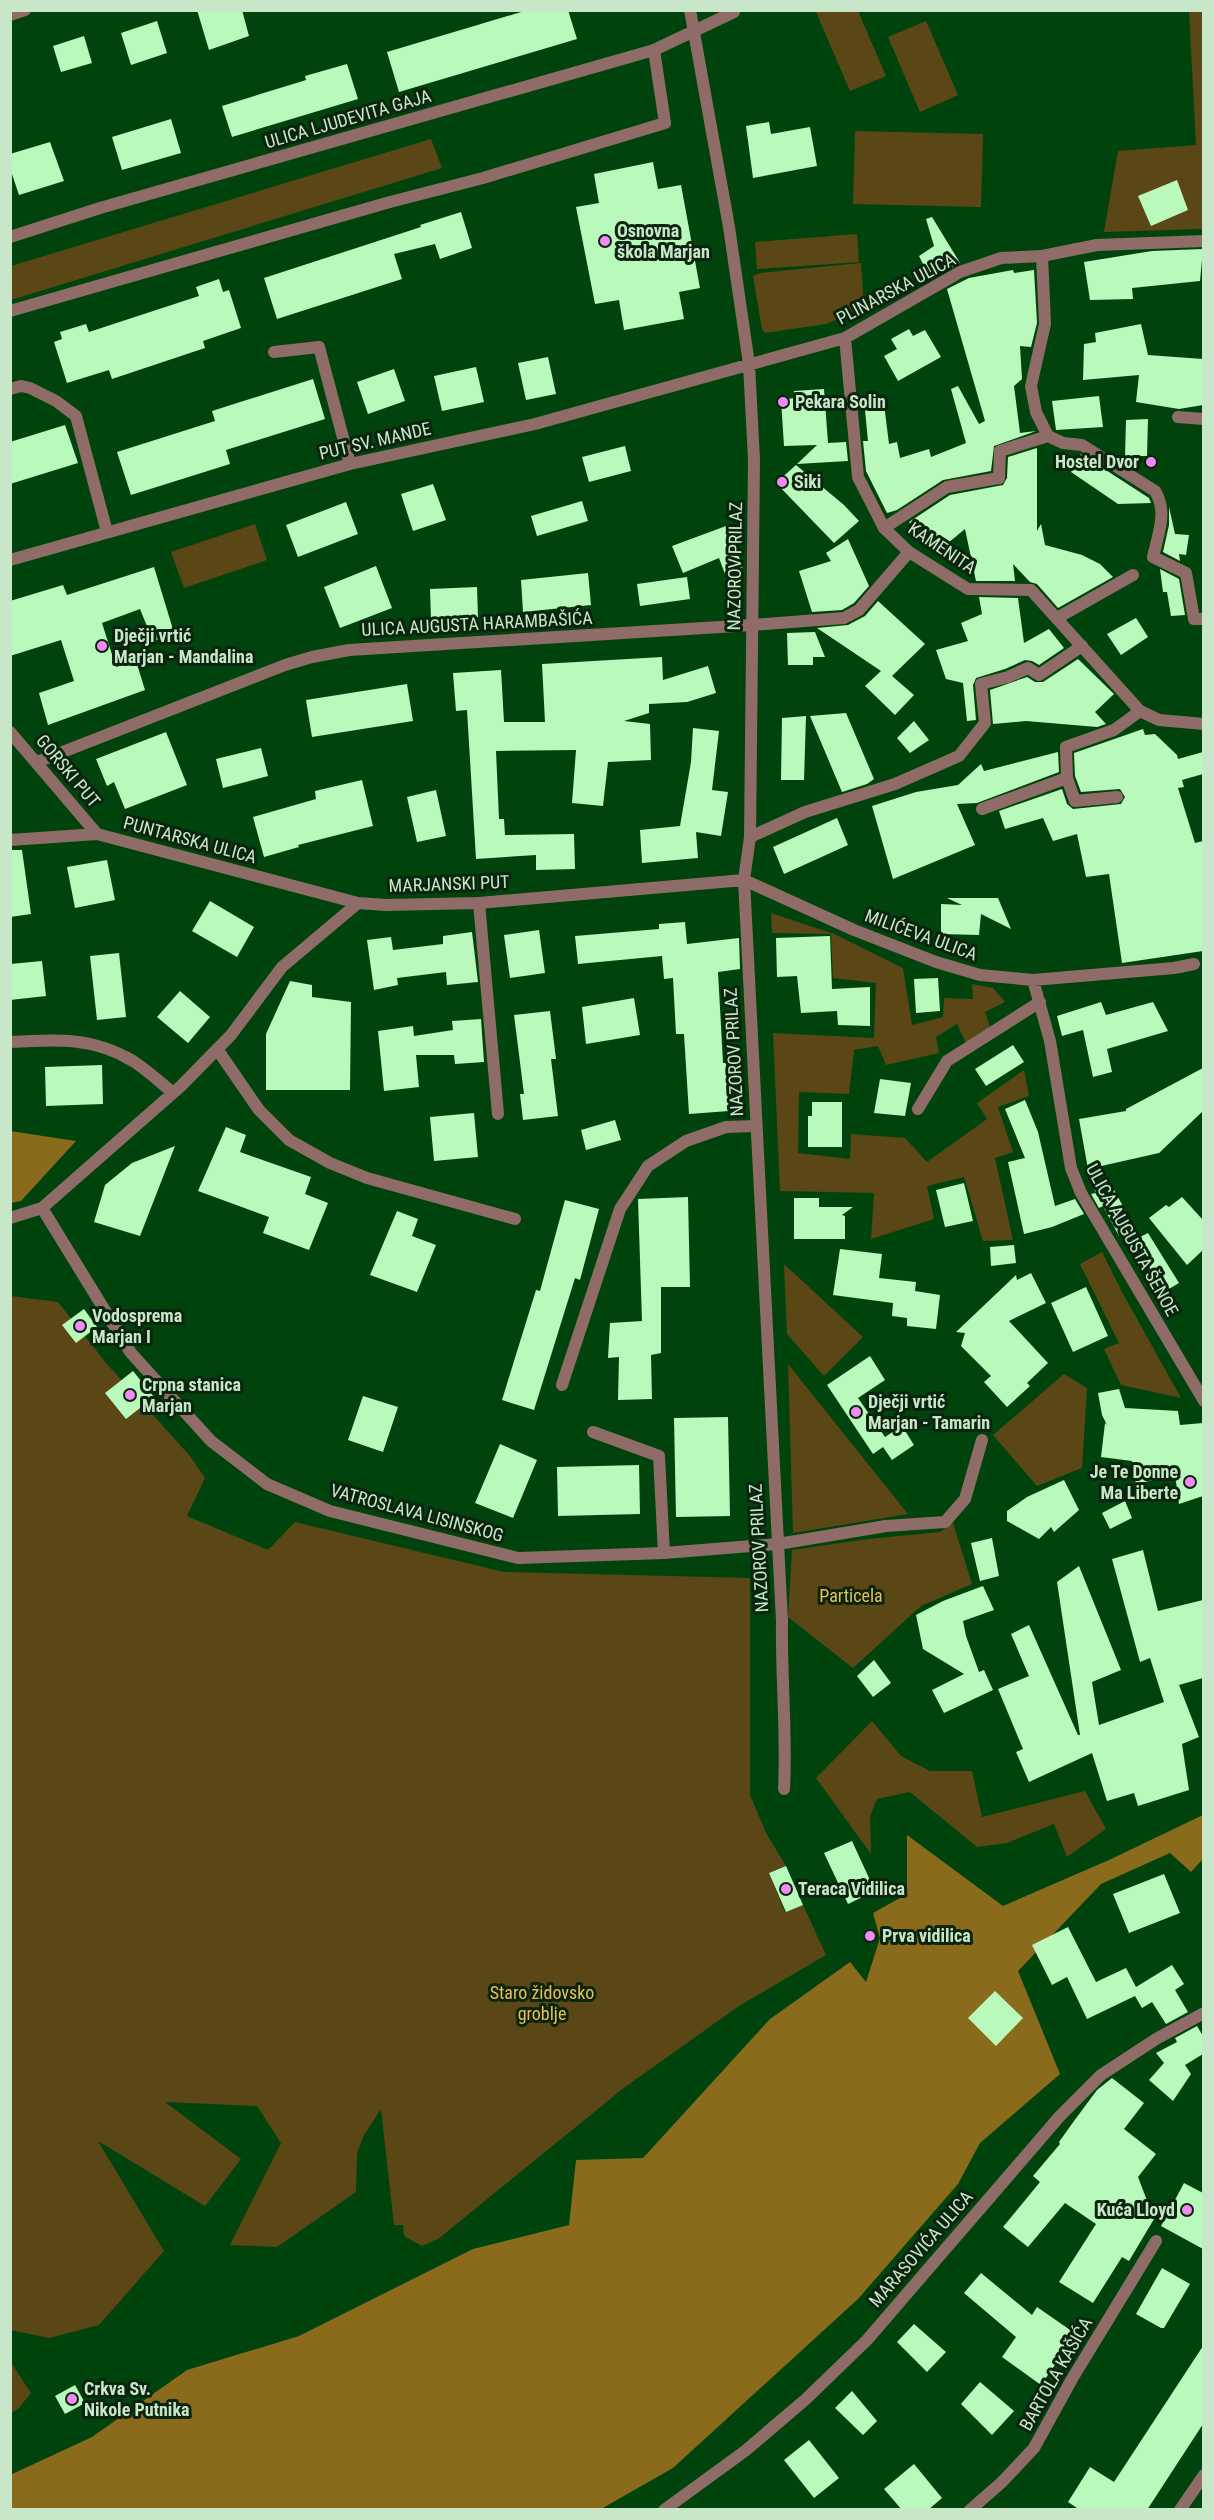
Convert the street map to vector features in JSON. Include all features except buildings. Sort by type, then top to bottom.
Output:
[{"type":"street","points":[[10,15],[25,10]]},
{"type":"street","name":"NAZOROV PRILAZ","points":[[690,10],[729,227],[749,364],[754,460],[750,837],[744,880],[778,1544],[785,1727],[784,1789]]},
{"type":"street","name":"ULICA LJUDEVITA GAJA","points":[[10,237],[100,208],[654,50],[734,12]]},
{"type":"street","points":[[10,311],[390,202],[483,178],[665,123],[654,50]]},
{"type":"street","name":"PLINARSKA ULICA","points":[[749,364],[845,338],[960,272],[1001,258],[1042,256],[1097,245],[1203,241]]},
{"type":"street","points":[[1042,256],[1046,324],[1031,386],[1036,412],[1048,436],[1064,443],[1082,445],[1155,491],[1163,514],[1153,557],[1186,573],[1194,619],[1203,619]]},
{"type":"street","name":"KAMENITA","points":[[845,338],[858,477],[884,528],[909,552],[968,589],[1031,590],[1140,711],[1159,720],[1203,724]]},
{"type":"street","points":[[274,352],[319,347],[350,464]]},
{"type":"street","name":"PUT SV. MANDE","points":[[10,560],[350,464],[535,424],[749,364]]},
{"type":"street","points":[[10,389],[21,386],[30,388],[56,401],[76,416],[107,532]]},
{"type":"street","points":[[1178,417],[1203,419]]},
{"type":"street","points":[[884,528],[947,487],[999,478],[1000,451],[1048,436]]},
{"type":"street","name":"ULICA AUGUSTA HARAMBAŠIĆA","points":[[37,762],[285,665],[349,650],[844,618],[859,610],[909,552]]},
{"type":"street","points":[[1057,618],[1133,575]]},
{"type":"street","points":[[750,837],[805,812],[895,784],[959,756],[985,723],[981,684],[1008,677],[1028,668],[1039,675],[1082,646]]},
{"type":"street","points":[[1117,797],[1075,801],[1067,778],[1066,747],[1114,730],[1140,711]]},
{"type":"street","name":"GORSKI PUT","points":[[10,732],[97,834]]},
{"type":"street","points":[[982,809],[1067,778]]},
{"type":"street","name":"PUNTARSKA ULICA","points":[[10,840],[97,834],[358,903]]},
{"type":"street","name":"MARJANSKI PUT","points":[[358,903],[386,905],[480,903],[744,880]]},
{"type":"street","name":"MILIĆEVA ULICA","points":[[744,880],[854,930],[936,962],[980,975],[1033,980],[1199,963]]},
{"type":"street","points":[[10,1218],[42,1208],[173,1093],[231,1035],[282,967],[358,903]]},
{"type":"street","points":[[480,903],[498,1114]]},
{"type":"street","name":"ULICA AUGUSTA ŠENOE","points":[[1033,980],[1050,1041],[1071,1168],[1081,1192],[1203,1401]]},
{"type":"street","points":[[918,1109],[947,1061],[1040,1002]]},
{"type":"street","points":[[10,1042],[57,1039],[90,1044],[112,1051],[134,1062],[173,1093]]},
{"type":"street","points":[[217,1049],[259,1110],[289,1140],[299,1146],[330,1163],[368,1178],[515,1219]]},
{"type":"street","name":"NAZOROV PRILAZ","points":[[562,1386],[620,1209],[648,1166],[686,1141],[726,1127],[756,1126]]},
{"type":"street","name":"VATROSLAVA LISINSKOG","points":[[42,1208],[131,1353],[211,1441],[267,1484],[330,1511],[518,1558],[663,1553],[778,1544],[886,1526],[945,1522],[965,1499],[982,1440]]},
{"type":"street","points":[[593,1432],[659,1456],[663,1553]]},
{"type":"street","name":"MARASOVIĆA ULICA","points":[[664,2510],[772,2429],[807,2399],[867,2340],[1060,2116],[1101,2075],[1156,2039],[1203,2013]]},
{"type":"street","name":"BARTOLA KAŠIĆA","points":[[970,2510],[1034,2448],[1072,2379],[1156,2241]]},
{"type":"street","points":[[1180,2510],[1203,2475]]},
{"type":"green space","points":[[820,10],[858,11],[886,76],[850,91],[816,12]]},
{"type":"green space","points":[[1189,11],[1203,11],[1203,229],[1104,232],[1118,151],[1196,145]]},
{"type":"green space","points":[[926,21],[958,95],[920,112],[888,37]]},
{"type":"green space","points":[[855,131],[983,134],[981,207],[853,204]]},
{"type":"green space","points":[[431,139],[442,168],[11,300],[11,266]]},
{"type":"green space","points":[[857,234],[859,262],[757,269],[755,242]]},
{"type":"green space","points":[[861,263],[864,307],[826,324],[765,333],[762,329],[753,276],[760,273]]},
{"type":"green space","points":[[255,524],[267,560],[184,588],[171,552]]},
{"type":"green space","points":[[771,913],[834,934],[903,968],[912,1025],[943,1017],[944,998],[973,999],[972,984],[993,988],[1005,1002],[985,1012],[990,1027],[966,1043],[957,1024],[936,1037],[939,1053],[886,1065],[878,1046],[854,1050],[849,1094],[799,1092],[798,1153],[850,1159],[851,1134],[905,1138],[927,1162],[987,1119],[977,1103],[1024,1070],[1029,1096],[998,1107],[1013,1152],[995,1158],[1013,1240],[983,1241],[964,1177],[927,1186],[934,1219],[871,1239],[874,1193],[780,1191],[773,1033],[874,1038],[876,983],[833,978],[831,934],[772,933]]},
{"type":"green space","points":[[1102,1252],[1181,1398],[1121,1385],[1104,1349],[1119,1343],[1080,1264]]},
{"type":"green space","points":[[784,1264],[863,1337],[824,1376],[787,1334]]},
{"type":"green space","name":"Staro židovsko groblje","points":[[11,1296],[58,1302],[106,1363],[190,1456],[205,1478],[187,1516],[268,1550],[295,1522],[504,1572],[750,1578],[750,1795],[766,1833],[786,1866],[769,1873],[785,1912],[803,1905],[826,1955],[739,2006],[625,2087],[438,2239],[422,2246],[404,2236],[403,2225],[394,2225],[381,2109],[364,2135],[357,2153],[356,2192],[277,2247],[230,2245],[281,2143],[257,2106],[165,2102],[241,2159],[205,2206],[98,2141],[164,2251],[99,2325],[49,2338],[11,2330]]},
{"type":"green space","points":[[788,1364],[908,1514],[793,1533]]},
{"type":"green space","points":[[1064,1374],[1087,1388],[1082,1468],[1037,1486],[993,1435]]},
{"type":"green space","name":"Particela","points":[[953,1523],[972,1584],[921,1606],[853,1668],[788,1617],[792,1550],[940,1532]]},
{"type":"green space","points":[[872,1721],[901,1756],[930,1771],[972,1771],[982,1817],[1085,1791],[1106,1829],[1067,1857],[1054,1824],[1007,1843],[977,1847],[910,1792],[877,1799],[870,1816],[871,1854],[816,1778]]},
{"type":"green space","points":[[10,2361],[31,2393],[18,2409],[11,2413]]},
{"type":"shaded area","points":[[10,1131],[76,1141],[21,1201],[11,1203]]},
{"type":"shaded area","points":[[1203,1815],[1203,1859],[1191,1872],[1170,1853],[1101,1884],[1018,1971],[1060,2074],[980,2143],[958,2184],[858,2299],[673,2468],[601,2509],[11,2509],[10,2475],[92,2437],[187,2370],[299,2336],[473,2249],[569,2225],[576,2160],[643,2158],[770,2019],[850,1962],[866,1982],[880,1938],[873,1913],[907,1894],[907,1835],[1003,1906],[1109,1860]]},
{"type":"place","name":"Osnovna škola Marjan","points":[[605,241]]},
{"type":"place","name":"Pekara Solin","points":[[783,402]]},
{"type":"place","name":"Hostel Dvor","points":[[1151,462]]},
{"type":"place","name":"Siki","points":[[782,482]]},
{"type":"place","name":"Dječji vrtić Marjan - Mandalina","points":[[102,646]]},
{"type":"place","name":"Vodosprema Marjan I","points":[[80,1326]]},
{"type":"place","name":"Crpna stanica Marjan","points":[[130,1395]]},
{"type":"place","name":"Dječji vrtić Marjan - Tamarin","points":[[856,1412]]},
{"type":"place","name":"Je Te Donne Ma Liberte","points":[[1190,1482]]},
{"type":"place","name":"Teraca Vidilica","points":[[786,1889]]},
{"type":"place","name":"Prva vidilica","points":[[870,1936]]},
{"type":"place","name":"Kuća Lloyd","points":[[1187,2210]]},
{"type":"place","name":"Crkva Sv. Nikole Putnika","points":[[72,2399]]}]
